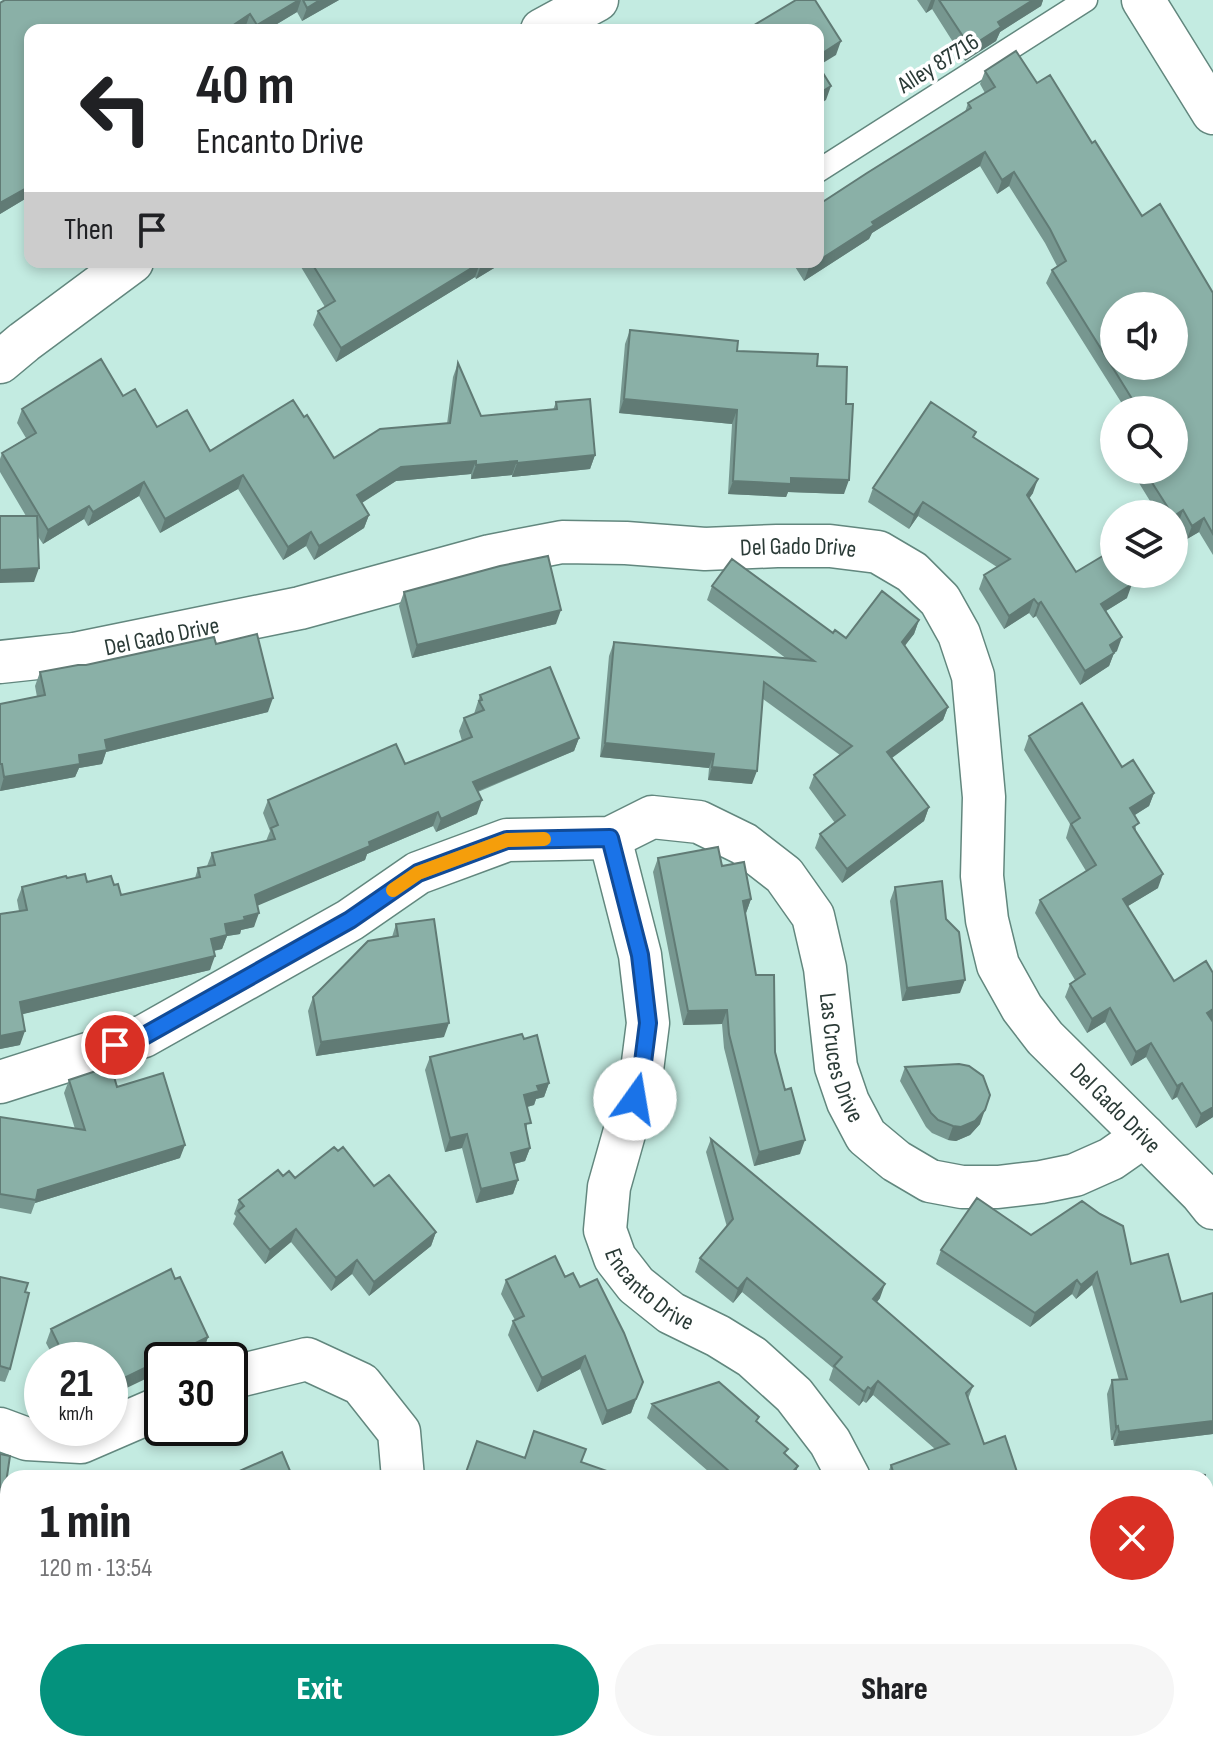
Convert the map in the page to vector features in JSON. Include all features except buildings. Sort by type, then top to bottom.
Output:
[{"type":"street","points":[[553,24],[597,0]]},
{"type":"street","points":[[1143,0],[1213,113]]},
{"type":"street","points":[[0,362],[124,268]]},
{"type":"street","name":"Del Gado Drive","points":[[0,662],[74,654],[300,608],[490,556],[562,542],[705,549],[830,546],[878,552],[912,572],[940,600],[959,634],[973,676],[984,797],[982,876],[987,920],[998,965],[1022,1008],[1045,1038],[1213,1208]]},
{"type":"street","name":"Las Cruces Drive","points":[[610,838],[652,817],[699,822],[744,844],[784,875],[813,916],[825,968],[836,1067],[848,1102],[866,1136],[896,1161],[930,1181],[962,1187],[998,1187],[1075,1175],[1111,1159],[1144,1136]]},
{"type":"street","points":[[0,1082],[144,1036],[350,920],[418,873],[507,840],[610,838]]},
{"type":"street","name":"Encanto Drive","points":[[610,838],[640,955],[648,1023],[642,1070],[609,1187],[605,1230],[615,1258],[636,1285],[671,1313],[752,1357],[794,1395],[830,1442],[845,1470]]},
{"type":"street","points":[[248,1374],[307,1359],[361,1384],[399,1432],[402,1470]]},
{"type":"street","points":[[0,1429],[27,1439],[81,1442],[144,1415]]},
{"type":"lane","name":"Alley 87716","points":[[824,167],[1086,0]]},
{"type":"slow traffic","points":[[393,890],[418,873],[507,840],[544,839]]},
{"type":"route","points":[[115,1045],[144,1036],[350,920],[418,873],[507,840],[610,838],[640,955],[648,1023],[635,1099]]}]
